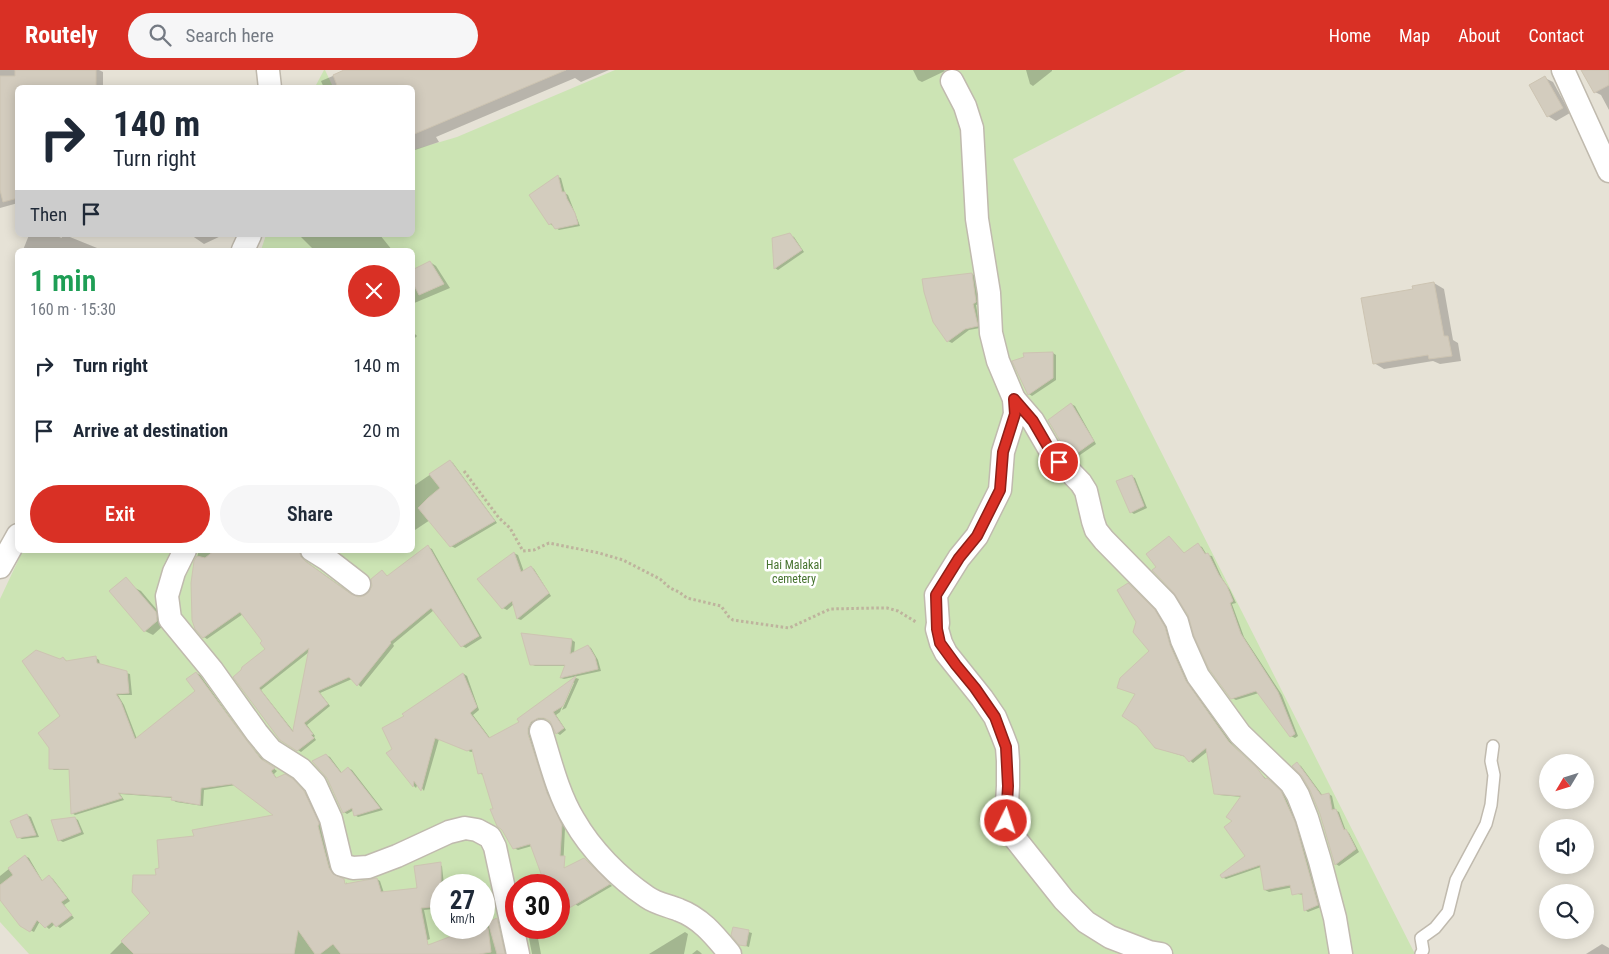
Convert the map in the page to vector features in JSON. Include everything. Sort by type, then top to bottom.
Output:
[{"type":"street","points":[[268,70],[270,85]]},
{"type":"street","points":[[1563,70],[1609,171]]},
{"type":"street","points":[[952,81],[965,106],[972,128],[977,219],[989,293],[991,333],[998,361],[1014,399],[1033,421],[1051,452],[1081,483],[1086,491],[1096,530],[1164,602],[1177,622],[1182,640],[1198,676],[1205,686],[1240,734],[1291,783],[1307,818],[1320,861],[1335,918],[1341,954]]},
{"type":"street","points":[[1014,399],[1015,414],[1003,452],[1000,490],[977,536],[959,558],[936,595],[937,629],[940,643],[990,711],[1004,741],[1008,778],[1006,821],[1010,832],[1064,900],[1086,922],[1110,937],[1149,952],[1161,954]]},
{"type":"street","points":[[0,567],[15,540]]},
{"type":"street","points":[[184,553],[174,572],[167,596],[170,619],[212,670],[256,734],[271,750],[301,770],[315,784],[331,819],[342,865],[353,868],[368,867],[449,832],[465,828],[477,830],[490,837],[495,847],[518,954]]},
{"type":"street","points":[[316,553],[359,584]]},
{"type":"street","points":[[541,731],[565,802],[574,820],[600,855],[631,886],[648,898],[660,905],[678,909],[694,917],[709,929],[730,954]]},
{"type":"lane","points":[[1421,954],[1423,950],[1421,938],[1435,928],[1448,912],[1456,880],[1486,824],[1492,805],[1494,775],[1491,761],[1493,746]]},
{"type":"path","points":[[464,471],[499,518],[510,528],[522,551],[527,552],[549,543],[599,552],[623,560],[660,580],[687,598],[721,606],[733,620],[789,628],[830,609],[844,607],[888,608],[910,617],[923,627],[937,629]]},
{"type":"shaded area","name":"Hai Malakal cemetery","points":[[0,70],[1609,70],[1609,954],[0,954]]},
{"type":"green space","points":[[324,70],[325,70],[332,85],[316,85]]},
{"type":"green space","name":"Hai Malakal cemetery","points":[[615,70],[1186,70],[1013,159],[1415,954],[29,954],[0,922],[0,599],[22,553],[415,553],[415,248],[262,248],[265,237],[415,237],[415,149],[457,137]]},
{"type":"building","points":[[15,70],[96,70],[96,85],[15,85],[15,199],[3,202],[0,190],[0,76],[15,76]]},
{"type":"building","points":[[344,70],[566,70],[415,134],[415,85],[337,85],[333,75]]},
{"type":"building","points":[[1581,70],[1609,70],[1609,85],[1594,93]]},
{"type":"building","points":[[1545,76],[1563,108],[1547,117],[1529,85]]},
{"type":"building","points":[[558,175],[562,192],[565,192],[578,224],[555,229],[551,223],[549,225],[529,195]]},
{"type":"building","points":[[790,233],[802,250],[774,269],[772,238]]},
{"type":"building","points":[[430,261],[444,284],[419,295],[415,287],[415,268]]},
{"type":"building","points":[[972,273],[976,302],[973,304],[978,326],[965,329],[947,342],[933,322],[922,279]]},
{"type":"building","points":[[1434,282],[1444,336],[1448,336],[1452,356],[1429,359],[1428,355],[1373,364],[1361,298],[1413,289],[1412,286]]},
{"type":"building","points":[[1053,352],[1053,378],[1028,395],[1012,361],[1024,357],[1023,353]]},
{"type":"building","points":[[1071,403],[1094,441],[1073,456],[1062,444],[1048,420]]},
{"type":"building","points":[[450,460],[495,521],[450,547],[418,508],[440,488],[429,474]]},
{"type":"building","points":[[1132,475],[1144,506],[1130,513],[1116,481]]},
{"type":"building","points":[[1169,536],[1184,553],[1198,543],[1205,554],[1208,553],[1227,586],[1233,601],[1230,603],[1241,634],[1278,692],[1295,734],[1290,737],[1256,691],[1231,699],[1209,669],[1194,636],[1188,615],[1174,593],[1152,570],[1156,567],[1146,554]]},
{"type":"building","points":[[428,545],[479,636],[461,647],[431,608],[390,642],[357,686],[349,677],[318,691],[328,704],[304,723],[314,738],[297,751],[280,740],[233,677],[242,667],[265,649],[260,643],[262,641],[240,612],[203,638],[195,629],[192,620],[191,583],[194,561],[197,556],[205,558],[211,553],[300,553],[305,561],[358,597],[364,596],[369,592],[372,586],[371,579],[382,570],[387,576]],"holes":[[[309,648],[293,732],[259,688]]]},
{"type":"building","points":[[514,552],[521,572],[531,566],[549,593],[517,619],[512,601],[502,609],[477,579]]},
{"type":"building","points":[[126,577],[156,612],[157,621],[144,632],[109,591]]},
{"type":"building","points":[[1128,583],[1155,610],[1165,627],[1170,645],[1186,681],[1229,742],[1257,768],[1265,779],[1267,778],[1281,791],[1295,822],[1318,905],[1304,911],[1302,893],[1292,895],[1290,885],[1264,890],[1260,865],[1222,878],[1220,875],[1245,856],[1224,827],[1232,821],[1226,817],[1241,796],[1214,794],[1206,748],[1189,762],[1184,756],[1155,748],[1137,726],[1122,716],[1135,694],[1117,688],[1120,678],[1149,651],[1133,632],[1136,622],[1117,590]]},
{"type":"building","points":[[521,633],[572,639],[570,654],[588,645],[595,657],[598,669],[560,678],[565,665],[530,665]]},
{"type":"building","points":[[36,650],[60,659],[63,657],[66,661],[96,656],[97,663],[127,671],[129,693],[116,694],[135,739],[195,691],[186,679],[196,672],[261,759],[275,768],[271,771],[276,778],[285,774],[293,779],[304,791],[319,823],[318,826],[329,868],[333,874],[344,879],[345,884],[377,878],[381,892],[417,888],[414,866],[441,862],[441,874],[430,874],[430,907],[421,908],[428,945],[444,939],[489,939],[491,952],[479,954],[341,954],[333,944],[320,954],[315,954],[298,930],[294,954],[134,954],[121,941],[150,913],[132,892],[133,875],[156,875],[155,869],[159,868],[157,840],[194,836],[192,830],[273,815],[232,784],[201,788],[200,805],[171,800],[172,797],[118,793],[122,798],[71,814],[69,769],[49,769],[49,748],[38,733],[60,716],[22,661]]},
{"type":"building","points":[[463,673],[477,707],[470,713],[489,738],[519,722],[517,719],[576,676],[563,706],[553,712],[564,728],[556,734],[550,721],[538,718],[531,722],[528,734],[547,793],[562,825],[560,856],[565,856],[564,868],[584,858],[610,884],[570,908],[570,874],[541,874],[530,844],[513,849],[502,830],[497,826],[490,809],[493,809],[482,773],[478,774],[472,749],[467,751],[435,738],[421,791],[414,781],[413,787],[386,753],[392,749],[382,728],[404,716],[402,714]]},
{"type":"building","points":[[326,754],[341,773],[348,767],[380,808],[354,816],[352,808],[343,813],[327,778],[312,761]]},
{"type":"building","points":[[1297,762],[1321,795],[1329,793],[1332,810],[1336,809],[1344,830],[1346,829],[1356,849],[1335,865],[1320,814],[1310,790],[1302,776],[1292,766]]},
{"type":"building","points":[[27,814],[36,835],[17,838],[10,821]]},
{"type":"building","points":[[75,817],[81,832],[58,841],[51,820]]},
{"type":"building","points":[[25,855],[42,881],[49,875],[67,898],[61,902],[72,915],[56,927],[52,922],[45,928],[37,920],[30,932],[20,926],[0,900],[0,885],[13,875],[8,868]]},
{"type":"building","points":[[497,918],[505,954],[497,954],[493,939],[495,939],[495,919]]},
{"type":"building","points":[[733,927],[749,930],[746,946],[739,945],[731,935]]},
{"type":"route","points":[[1006,821],[1008,761],[1002,734],[995,717],[940,643],[937,629],[936,595],[959,558],[977,536],[1000,490],[1003,452],[1015,414],[1014,399],[1033,421],[1059,462]]}]
